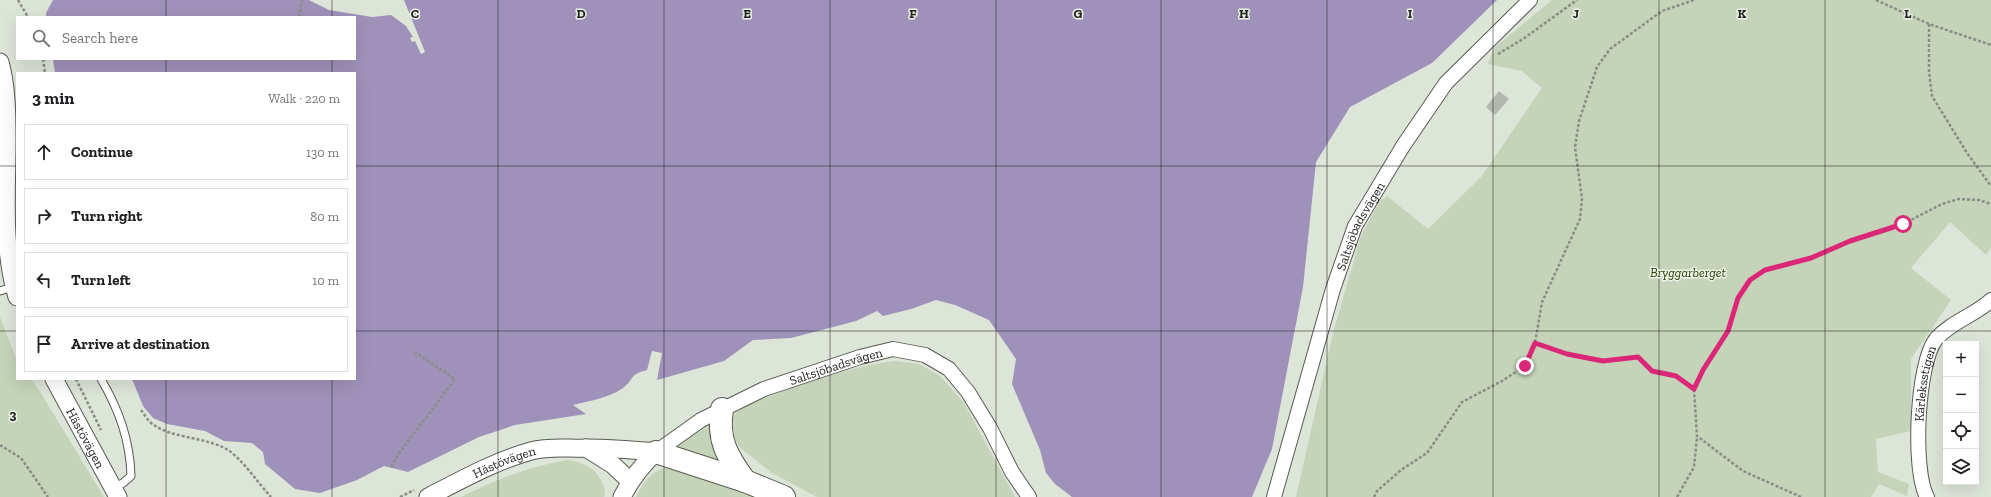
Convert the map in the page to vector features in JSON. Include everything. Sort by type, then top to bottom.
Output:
[{"type":"highway","points":[[722,409],[720,424],[724,449],[744,481]]},
{"type":"highway","points":[[656,452],[744,481],[784,497]]},
{"type":"street","name":"Saltsjöbadsvägen","points":[[1274,497],[1333,289],[1355,226],[1402,146],[1446,83],[1530,0]]},
{"type":"street","points":[[0,62],[4,77],[7,109],[7,230],[11,271],[10,291]]},
{"type":"street","name":"Kärleksstigen","points":[[1927,497],[1921,481],[1918,454],[1921,392],[1925,363],[1936,340],[1944,332],[1991,300]]},
{"type":"street","name":"Saltsjöbadsvägen","points":[[656,452],[695,424],[764,389],[860,356],[893,349],[925,355],[949,369],[968,392],[990,428],[1012,472],[1029,497]]},
{"type":"street","name":"Hästövägen","points":[[55,380],[116,493]]},
{"type":"street","name":"Hästövägen","points":[[428,497],[503,461],[532,451],[563,447],[601,447],[656,452]]},
{"type":"street","name":"Hästövägen","points":[[586,448],[613,465],[630,481]]},
{"type":"street","points":[[622,497],[630,481],[644,463],[656,452]]},
{"type":"lane","points":[[102,380],[114,401],[124,428],[131,464],[131,476],[123,483],[116,493]]},
{"type":"path","points":[[18,0],[27,16]]},
{"type":"path","points":[[299,16],[302,0]]},
{"type":"path","points":[[1496,55],[1577,0]]},
{"type":"path","points":[[1374,497],[1377,491],[1400,470],[1428,453],[1462,402],[1502,381],[1525,366],[1535,343],[1542,302],[1580,219],[1582,199],[1575,147],[1579,121],[1597,67],[1610,49],[1662,11],[1694,0]]},
{"type":"path","points":[[1876,0],[1929,24],[1991,45]]},
{"type":"path","points":[[1929,24],[1929,72],[1932,96],[1967,153],[1991,186]]},
{"type":"path","points":[[43,60],[45,72]]},
{"type":"path","points":[[1677,497],[1694,467],[1697,436],[1694,389],[1703,370],[1728,331],[1738,298],[1750,280],[1765,270],[1811,258],[1850,241],[1903,224],[1942,204],[1959,199],[1979,200],[1991,204]]},
{"type":"path","points":[[1535,343],[1567,354],[1603,361],[1638,357],[1652,371],[1676,376],[1694,389]]},
{"type":"path","points":[[392,467],[400,452],[455,379],[415,352]]},
{"type":"path","points":[[140,410],[151,423],[169,432],[208,441],[228,450],[240,460],[256,481],[271,497]]},
{"type":"path","points":[[1697,436],[1744,470],[1801,497]]},
{"type":"path","points":[[0,445],[21,458],[48,497]]},
{"type":"green space","name":"Bryggarberget","points":[[1552,0],[1991,0],[1991,247],[1986,255],[1950,222],[1911,268],[1951,300],[1911,359],[1911,431],[1876,439],[1878,472],[1909,484],[1907,496],[1879,484],[1871,497],[1296,497],[1333,333],[1361,236],[1379,202],[1387,196],[1428,229],[1481,177],[1542,88],[1522,71],[1488,64],[1494,48]]},
{"type":"green space","points":[[0,317],[16,358],[16,380],[32,380],[104,497],[0,497]]},
{"type":"green space","points":[[894,361],[919,364],[940,376],[964,403],[1015,497],[817,497],[772,473],[739,447],[729,428],[731,417],[745,407],[760,400],[832,374]]},
{"type":"green space","points":[[713,423],[724,465],[680,450],[678,447],[680,443]]},
{"type":"green space","points":[[568,460],[585,465],[594,470],[603,485],[605,492],[604,497],[461,497],[513,474]]},
{"type":"green space","points":[[668,467],[756,497],[636,497],[642,486],[652,474]]},
{"type":"shaded area","points":[[53,0],[309,0],[329,10],[372,17],[391,15],[406,26],[413,37],[410,38],[412,42],[415,41],[421,54],[425,52],[404,0],[1497,0],[1432,63],[1350,107],[1316,162],[1303,287],[1272,449],[1252,497],[1072,497],[1055,484],[1046,473],[1040,450],[1012,384],[1016,359],[989,320],[955,305],[936,300],[911,309],[883,316],[877,311],[856,321],[791,338],[753,340],[724,361],[657,380],[662,353],[652,351],[647,370],[634,376],[623,388],[605,397],[573,405],[586,414],[515,425],[479,437],[408,472],[384,466],[357,480],[320,493],[295,489],[265,464],[263,452],[252,443],[224,441],[205,431],[167,424],[153,418],[143,406],[132,380],[356,380],[356,72],[55,72],[53,60],[356,60],[356,16],[46,16],[46,13]]},
{"type":"building","points":[[1499,91],[1509,99],[1495,115],[1486,107]]},
{"type":"route","points":[[1525,366],[1535,343],[1567,354],[1603,361],[1638,357],[1652,371],[1676,376],[1694,389],[1703,370],[1728,331],[1738,298],[1750,280],[1765,270],[1811,258],[1850,241],[1903,224]]}]
